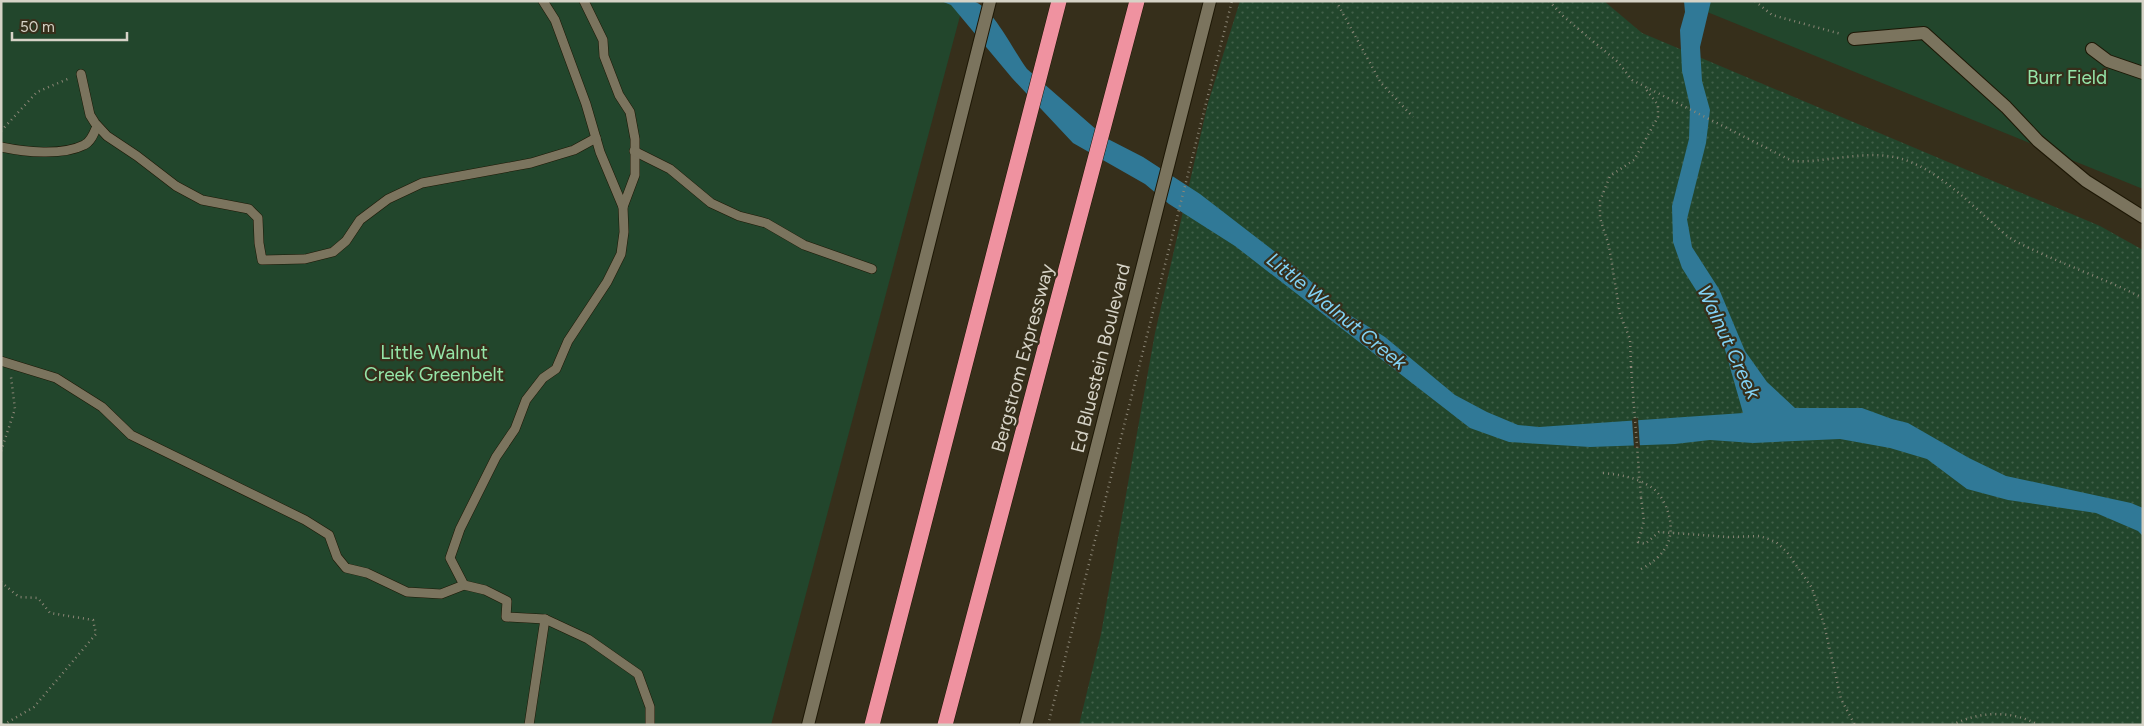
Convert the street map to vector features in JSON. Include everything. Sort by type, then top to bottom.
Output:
[{"type":"highway","points":[[872,725],[1060,1]]},
{"type":"highway","name":"Bergstrom Expressway","points":[[945,725],[1137,1]]},
{"type":"main road","points":[[808,725],[990,1]]},
{"type":"main road","name":"Ed Bluestein Boulevard","points":[[1026,725],[1210,1]]},
{"type":"main road","points":[[1854,39],[1924,33],[2006,107],[2052,153],[2086,181],[2143,217]]},
{"type":"main road","points":[[2092,49],[2108,61],[2143,73]]},
{"type":"lane","points":[[464,585],[450,558],[460,529],[496,457],[516,429],[526,400],[543,378],[556,369],[568,341],[607,282],[621,254],[624,232],[623,207],[596,138],[586,104],[555,20],[543,1]]},
{"type":"lane","points":[[584,1],[603,40],[604,56],[620,95],[630,112],[635,138],[635,175],[623,207]]},
{"type":"lane","points":[[81,74],[90,115],[107,136],[176,186],[202,200],[249,209],[258,218],[262,260],[305,259],[333,252],[346,242],[360,220],[388,200],[422,183],[531,163],[574,150],[596,138]]},
{"type":"lane","points":[[1,147],[25,152],[60,151],[85,145],[94,136],[97,126]]},
{"type":"lane","points":[[634,151],[670,169],[711,203],[739,216],[766,223],[804,245],[872,269]]},
{"type":"lane","points":[[5,362],[56,378],[102,407],[131,435],[305,520],[329,535],[337,558],[346,568],[367,573],[408,592],[441,594],[464,585],[485,590],[507,601],[506,617],[545,619],[588,639],[638,674],[650,707],[650,725]]},
{"type":"lane","points":[[529,725],[545,619]]},
{"type":"path","points":[[1048,725],[1232,1]]},
{"type":"path","points":[[1336,1],[1380,83],[1413,117]]},
{"type":"path","points":[[1550,1],[1564,17],[1618,62],[1632,80],[1765,148],[1792,161],[1814,162],[1855,156],[1888,156],[1914,164],[1951,186],[2012,240],[2070,266],[2105,279],[2143,298]]},
{"type":"path","points":[[1755,1],[1772,15],[1814,25],[1854,39]]},
{"type":"path","points":[[1,131],[37,92],[81,74]]},
{"type":"path","points":[[1644,87],[1658,105],[1658,117],[1634,160],[1610,176],[1600,201],[1600,218],[1609,246],[1620,314],[1630,339],[1644,521],[1638,542],[1645,544],[1659,532],[1729,537],[1760,536],[1776,542],[1787,552],[1812,588],[1824,624],[1841,699],[1855,725]]},
{"type":"path","points":[[1,451],[15,409],[5,362]]},
{"type":"path","points":[[1603,474],[1630,476],[1653,488],[1665,503],[1670,516],[1672,532],[1665,550],[1655,561],[1641,569]]},
{"type":"path","points":[[1,582],[4,587],[19,597],[38,598],[50,613],[93,620],[96,634],[34,707],[3,725]]},
{"type":"path","points":[[1952,725],[1963,719],[1989,713],[2015,715],[2039,725]]},
{"type":"green space","name":"Little Walnut Creek Greenbelt","points":[[1,1],[964,1],[771,725],[1,725]]},
{"type":"green space","points":[[1240,1],[1604,1],[1642,33],[2100,226],[2143,250],[2143,725],[1079,725],[1101,634],[1155,333],[1208,103]]},
{"type":"green space","name":"Burr Field","points":[[1680,1],[2143,1],[2143,189]]},
{"type":"water","points":[[941,1],[973,1],[981,5],[1003,31],[1027,69],[1106,138],[1143,157],[1200,194],[1301,272],[1340,309],[1385,337],[1455,395],[1487,412],[1518,425],[1539,427],[1743,413],[1718,325],[1682,268],[1673,242],[1672,206],[1689,139],[1690,106],[1682,71],[1680,30],[1685,12],[1684,1],[1711,1],[1700,47],[1702,81],[1710,110],[1706,143],[1687,219],[1692,247],[1719,289],[1745,351],[1767,382],[1795,408],[1862,408],[1908,423],[1969,458],[2006,476],[2131,503],[2143,508],[2143,536],[2138,531],[2096,513],[2008,500],[1967,489],[1927,459],[1890,448],[1840,439],[1753,443],[1710,440],[1675,444],[1590,447],[1509,442],[1470,428],[1235,246],[1169,204],[1145,184],[1073,143],[1012,78],[951,5]]},
{"type":"pier","points":[[1638,418],[1640,448],[1634,448],[1632,419]]},
{"type":"water label","name":"Little Walnut Creek","points":[[1337,311]]},
{"type":"water label","name":"Walnut Creek","points":[[1729,342]]}]
